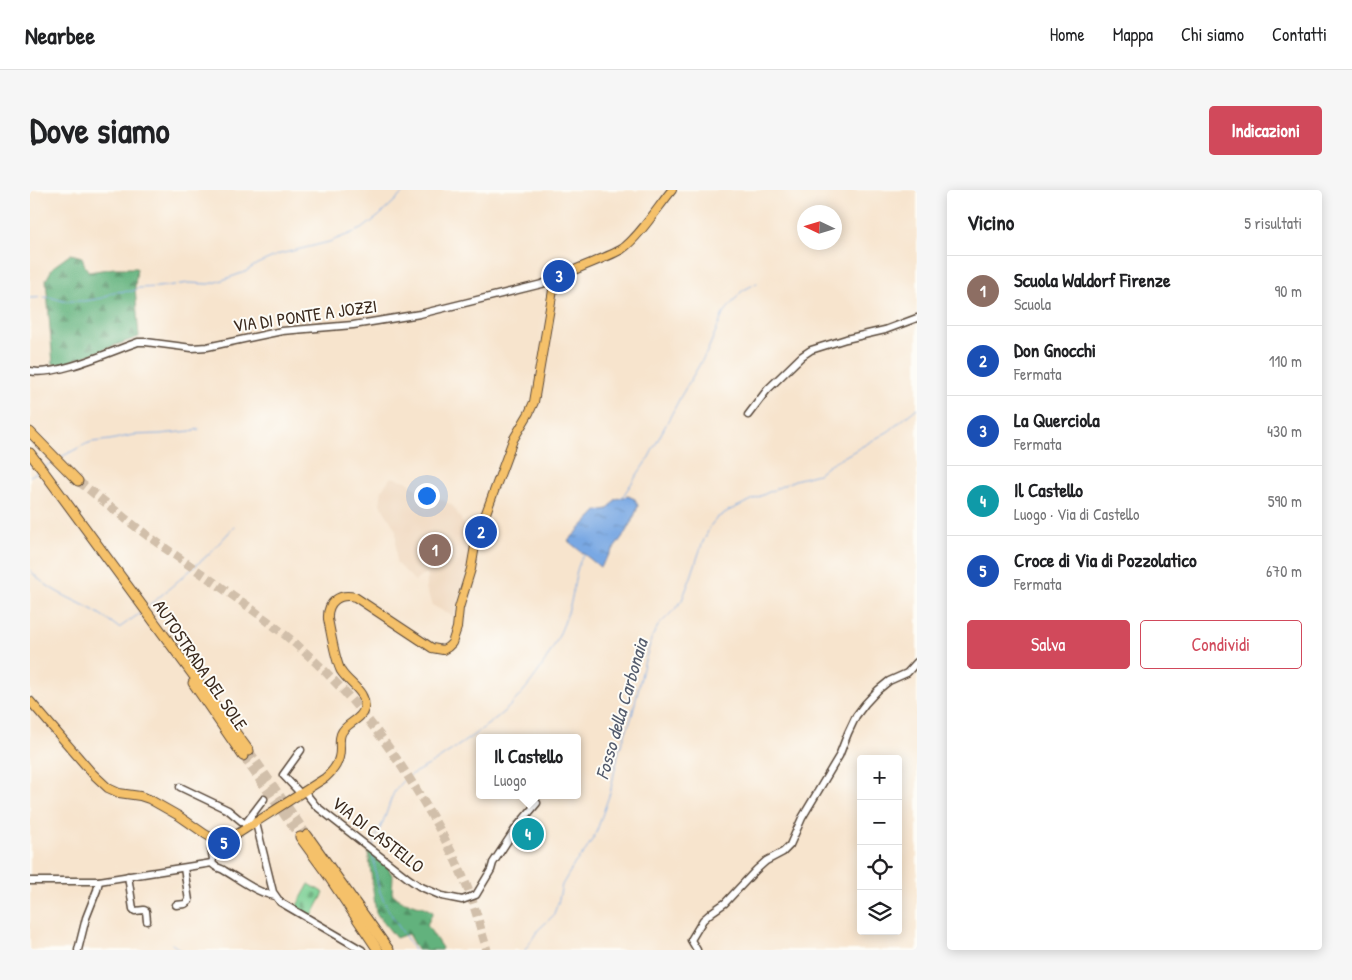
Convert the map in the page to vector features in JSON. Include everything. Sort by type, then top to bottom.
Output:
[{"type":"highway","points":[[30,432],[78,481]]},
{"type":"highway","name":"AUTOSTRADA DEL SOLE","points":[[30,453],[131,592],[191,670],[246,753]]},
{"type":"highway","points":[[378,950],[304,836],[389,950]]},
{"type":"main road","points":[[30,701],[103,784],[114,791],[149,799],[215,840],[227,840],[246,826],[256,823],[325,778],[334,769],[339,759],[342,732],[348,724],[360,717],[364,707],[362,694],[344,675],[339,666],[328,616],[329,608],[333,601],[339,597],[352,596],[435,650],[446,649],[453,640],[458,624],[459,608],[471,569],[476,540],[513,440],[534,402],[556,281],[564,275],[607,257],[625,247],[641,230],[672,190]]},
{"type":"street","name":"VIA DI PONTE A JOZZI","points":[[30,371],[40,372],[63,369],[138,342],[192,348],[207,347],[282,331],[353,325],[420,314],[552,280],[556,281]]},
{"type":"street","points":[[748,414],[767,390],[802,356],[811,350],[885,330],[917,318]]},
{"type":"street","points":[[697,950],[691,940],[703,920],[725,903],[756,870],[790,845],[802,818],[840,756],[856,716],[865,704],[889,680],[907,673],[917,662]]},
{"type":"street","name":"VIA DI CASTELLO","points":[[301,750],[283,775],[316,806],[386,860],[396,870],[414,882],[442,896],[462,900],[476,895],[493,862],[516,828],[537,803]]},
{"type":"street","points":[[180,787],[228,810],[246,826],[264,799]]},
{"type":"street","points":[[256,823],[275,896],[280,902],[362,950]]},
{"type":"street","points":[[215,840],[211,848],[212,863],[216,868],[223,869],[235,878],[266,894],[275,896]]},
{"type":"street","points":[[30,881],[81,882],[212,863]]},
{"type":"street","points":[[176,905],[185,904],[189,901],[184,868]]},
{"type":"street","points":[[128,876],[133,909],[135,911],[146,911],[147,921]]},
{"type":"street","points":[[78,950],[86,918],[99,880]]},
{"type":"shaded area","points":[[391,477],[406,481],[416,489],[430,493],[453,506],[474,541],[472,560],[454,617],[432,605],[426,588],[428,575],[426,573],[415,581],[396,562],[396,530],[380,504],[382,490]]},
{"type":"green space","points":[[71,254],[82,257],[89,272],[114,268],[137,268],[135,287],[139,337],[63,364],[53,364],[46,280],[53,267]]},
{"type":"green space","points":[[368,850],[388,867],[393,877],[392,893],[401,901],[424,907],[433,912],[427,925],[442,948],[441,950],[417,950],[408,934],[396,938],[376,913]]},
{"type":"green space","points":[[309,884],[324,893],[311,918],[295,909]]},
{"type":"water","points":[[628,496],[635,499],[638,506],[635,514],[622,538],[600,567],[568,541],[597,511],[608,509],[616,499]]},
{"type":"waterway","points":[[30,298],[50,297],[63,301],[85,301],[103,298],[113,292],[133,291],[139,288],[189,283],[214,283],[245,272],[257,264],[280,254],[329,242],[362,229],[379,216],[405,191]]},
{"type":"waterway","points":[[621,499],[649,457],[707,352],[723,314],[742,291],[757,283]]},
{"type":"waterway","name":"Fosso della Carbonaia","points":[[525,950],[538,930],[553,916],[562,885],[596,833],[610,793],[619,750],[632,716],[652,637],[658,626],[682,600],[702,544],[711,525],[717,518],[728,511],[795,480],[818,474],[828,466],[889,431],[917,408]]},
{"type":"waterway","points":[[59,458],[92,442],[133,435],[199,429]]},
{"type":"waterway","points":[[45,467],[54,461]]},
{"type":"waterway","points":[[30,476],[40,471]]},
{"type":"waterway","name":"AUTOSTRADA DEL SOLE","points":[[149,606],[209,554],[234,527]]},
{"type":"waterway","points":[[373,847],[392,797],[403,781],[430,765],[491,722],[508,708],[528,686],[552,650],[564,623],[571,602],[578,567],[584,554]]},
{"type":"waterway","points":[[30,570],[43,583],[96,612],[119,628],[142,612]]},
{"type":"waterway","points":[[373,854],[383,900],[414,950]]},
{"type":"waterway","points":[[172,944],[181,950]]},
{"type":"tunnel","points":[[78,481],[140,530],[272,624],[331,677],[384,740],[442,833],[469,891],[487,950]]},
{"type":"tunnel","points":[[249,751],[307,835]]},
{"type":"tunnel","points":[[243,756],[300,837]]},
{"type":"place","name":"La Querciola","points":[[559,276]]},
{"type":"place","name":"Don Gnocchi","points":[[481,532]]},
{"type":"place","name":"Scuola Waldorf Firenze","points":[[435,550]]},
{"type":"place","name":"Il Castello","points":[[528,834]]},
{"type":"place","name":"Croce di Via di Pozzolatico","points":[[224,843]]}]
